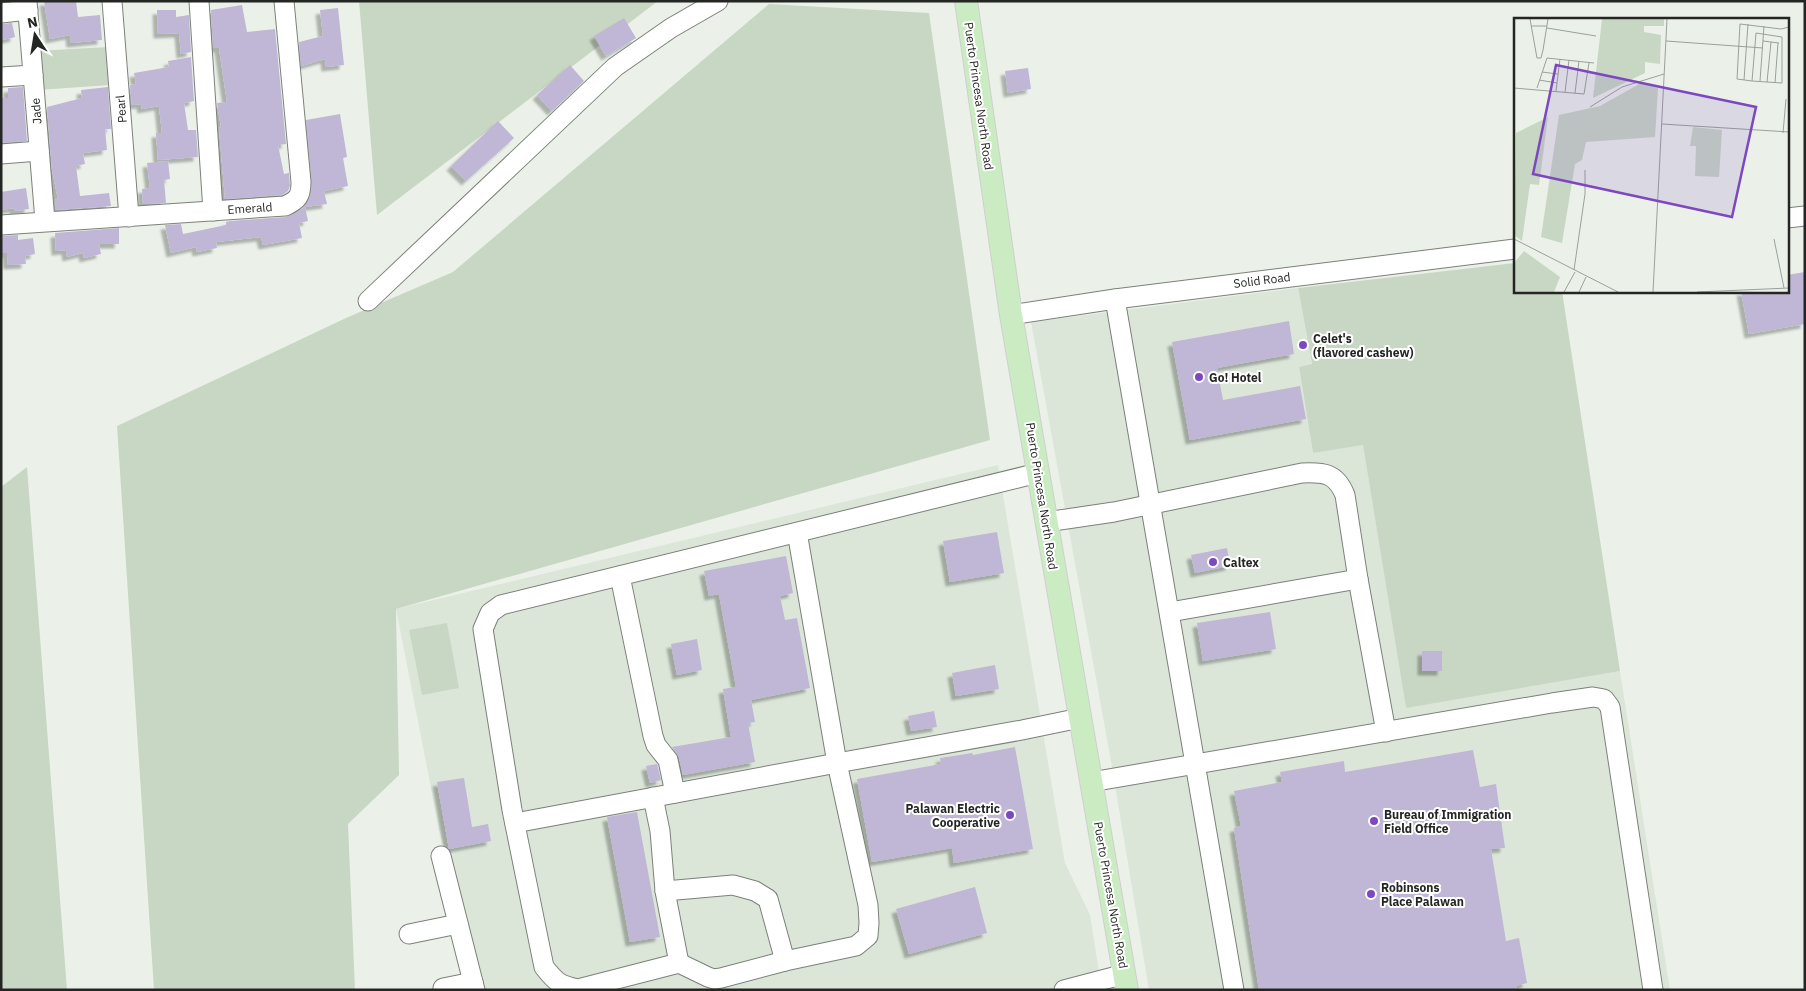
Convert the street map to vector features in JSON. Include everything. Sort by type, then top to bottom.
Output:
[{"type":"main road","name":"Puerto Princesa North Road","points":[[966,1],[1011,315],[1126,982]]},
{"type":"street","name":"Pearl","points":[[112,1],[129,217]]},
{"type":"street","points":[[199,1],[213,211]]},
{"type":"street","name":"Emerald","points":[[1,225],[285,206],[296,200],[301,192],[284,1]]},
{"type":"street","points":[[368,301],[615,67],[671,28],[718,1]]},
{"type":"street","points":[[1,13],[28,6]]},
{"type":"street","name":"Jade","points":[[28,6],[44,222]]},
{"type":"street","points":[[1,78],[33,75]]},
{"type":"street","points":[[1,154],[39,151]]},
{"type":"street","points":[[1788,218],[1805,216]]},
{"type":"street","name":"Solid Road","points":[[1011,315],[1115,299],[1514,249]]},
{"type":"street","points":[[1115,299],[1152,505],[1234,990]]},
{"type":"street","points":[[1046,522],[1152,505],[1302,473],[1319,472],[1331,477],[1340,484],[1345,495],[1358,579],[1386,732]]},
{"type":"street","points":[[797,532],[837,763],[868,905],[870,924],[868,936],[856,946],[714,979],[679,963],[578,989],[562,986],[552,978],[544,967],[515,823],[482,629],[490,613],[501,605],[620,576],[797,532],[1038,473]]},
{"type":"street","points":[[620,576],[653,736],[656,745],[668,760],[674,793]]},
{"type":"street","points":[[1170,612],[1358,579]]},
{"type":"street","points":[[1091,782],[1552,702],[1593,697],[1604,699],[1610,707],[1653,990]]},
{"type":"street","points":[[515,823],[1080,718]]},
{"type":"street","points":[[653,797],[660,830],[665,891],[679,963]]},
{"type":"street","points":[[441,856],[474,986],[443,988]]},
{"type":"street","points":[[665,891],[732,885],[754,891],[768,899],[785,961]]},
{"type":"street","points":[[409,934],[458,924]]},
{"type":"street","points":[[1064,990],[1126,982]]},
{"type":"shaded area","points":[[1298,288],[1312,365],[1299,368],[1313,453],[1363,444],[1406,707],[1620,671],[1670,990],[1149,990],[1111,761],[1031,322]]},
{"type":"shaded area","points":[[998,465],[1065,863],[1090,915],[1102,990],[482,990],[439,829],[396,609]]},
{"type":"green space","points":[[359,1],[658,1],[377,215]]},
{"type":"green space","points":[[769,4],[929,13],[990,440],[396,609],[399,775],[348,824],[355,990],[154,990],[117,426],[346,318],[453,272]]},
{"type":"green space","points":[[108,47],[110,85],[38,90],[36,51]]},
{"type":"green space","points":[[1514,263],[1514,292],[1562,292],[1620,671],[1406,708],[1363,445],[1313,453],[1299,367],[1312,364],[1298,288]]},
{"type":"green space","points":[[27,467],[67,990],[1,990],[1,487]]},
{"type":"green space","points":[[447,623],[459,688],[422,695],[409,630]]},
{"type":"building","points":[[44,1],[76,1],[78,17],[100,15],[102,40],[71,43],[70,35],[50,39]]},
{"type":"building","points":[[242,5],[247,32],[275,29],[286,144],[278,145],[284,174],[289,173],[290,186],[288,191],[282,195],[225,199],[219,128],[221,127],[217,103],[227,102],[219,48],[213,48],[211,10]]},
{"type":"building","points":[[338,8],[344,65],[326,67],[325,59],[301,66],[299,42],[323,36],[320,10]]},
{"type":"building","points":[[157,10],[176,10],[176,17],[189,15],[191,52],[181,54],[179,33],[158,34]]},
{"type":"building","points":[[624,18],[636,38],[606,56],[594,36]]},
{"type":"building","points":[[12,23],[15,37],[3,40],[1,24]]},
{"type":"building","points":[[191,57],[194,101],[184,103],[188,130],[196,130],[198,157],[158,160],[156,133],[162,133],[159,106],[142,109],[141,104],[132,105],[130,85],[136,84],[134,73],[169,67],[168,61]]},
{"type":"building","points":[[570,65],[584,81],[552,111],[537,95]]},
{"type":"building","points":[[1028,68],[1031,89],[1008,93],[1005,71]]},
{"type":"building","points":[[23,87],[27,141],[2,143],[1,98],[8,98],[8,88]]},
{"type":"building","points":[[108,87],[111,129],[105,129],[107,150],[83,153],[85,164],[76,166],[80,196],[109,193],[111,206],[55,210],[55,200],[58,199],[52,170],[47,107],[82,98],[81,90]]},
{"type":"building","points":[[340,114],[347,157],[343,158],[348,186],[324,191],[327,204],[305,207],[308,221],[299,223],[302,238],[263,245],[261,237],[216,242],[217,248],[197,252],[196,247],[171,253],[165,225],[181,224],[183,234],[226,225],[226,222],[230,221],[286,217],[303,208],[309,199],[312,187],[306,120]]},
{"type":"building","points":[[498,121],[514,138],[466,181],[451,166]]},
{"type":"building","points":[[168,161],[170,179],[164,180],[166,203],[143,204],[142,189],[150,188],[147,163]]},
{"type":"building","points":[[26,188],[29,209],[15,211],[14,208],[1,210],[1,192]]},
{"type":"building","points":[[119,228],[119,244],[99,244],[101,254],[84,258],[83,253],[67,257],[66,250],[56,251],[55,233]]},
{"type":"building","points":[[18,235],[18,240],[33,238],[35,254],[25,256],[26,264],[8,265],[7,253],[1,253],[1,236]]},
{"type":"building","points":[[1805,272],[1805,324],[1749,334],[1741,292],[1788,292],[1788,275]]},
{"type":"building","name":"Go! Hotel","points":[[1289,321],[1294,354],[1217,368],[1223,400],[1300,386],[1306,419],[1190,440],[1172,342]]},
{"type":"building","points":[[997,532],[1004,573],[950,582],[943,541]]},
{"type":"building","points":[[1227,548],[1230,566],[1195,573],[1191,555]]},
{"type":"building","points":[[786,556],[793,593],[780,596],[785,620],[797,618],[810,688],[751,700],[755,722],[748,723],[755,762],[683,775],[679,757],[672,747],[731,737],[723,689],[736,687],[719,594],[709,596],[704,571]]},
{"type":"building","points":[[1270,612],[1276,649],[1203,661],[1197,623]]},
{"type":"building","points":[[697,639],[702,670],[677,675],[671,644]]},
{"type":"building","points":[[1422,651],[1442,651],[1442,671],[1422,671]]},
{"type":"building","points":[[995,665],[999,689],[956,696],[952,673]]},
{"type":"building","points":[[934,711],[937,727],[911,731],[908,716]]},
{"type":"building","points":[[1015,747],[1033,849],[954,863],[952,848],[872,862],[857,779],[941,764],[940,758],[972,753],[973,755]]},
{"type":"building","name":"Robinsons Place Palawan","points":[[1473,750],[1480,787],[1496,784],[1505,848],[1491,849],[1506,941],[1519,938],[1527,983],[1516,986],[1517,990],[1259,990],[1234,828],[1241,826],[1234,791],[1282,782],[1280,772],[1344,761],[1345,772]]},
{"type":"building","points":[[657,764],[661,780],[650,783],[646,766]]},
{"type":"building","points":[[464,778],[472,827],[488,824],[491,841],[449,849],[437,782]]},
{"type":"building","points":[[637,812],[660,937],[630,942],[607,817]]},
{"type":"building","points":[[975,887],[987,933],[909,954],[896,909]]},
{"type":"place","name":"Celet's (flavored cashew)","points":[[1303,345]]},
{"type":"place","name":"Go! Hotel","points":[[1199,377]]},
{"type":"place","name":"Caltex","points":[[1213,562]]},
{"type":"place","name":"Palawan Electric Cooperative","points":[[1010,815]]},
{"type":"place","name":"Bureau of Immigration Field Office","points":[[1374,821]]},
{"type":"place","name":"Robinsons Place Palawan","points":[[1371,894]]}]
